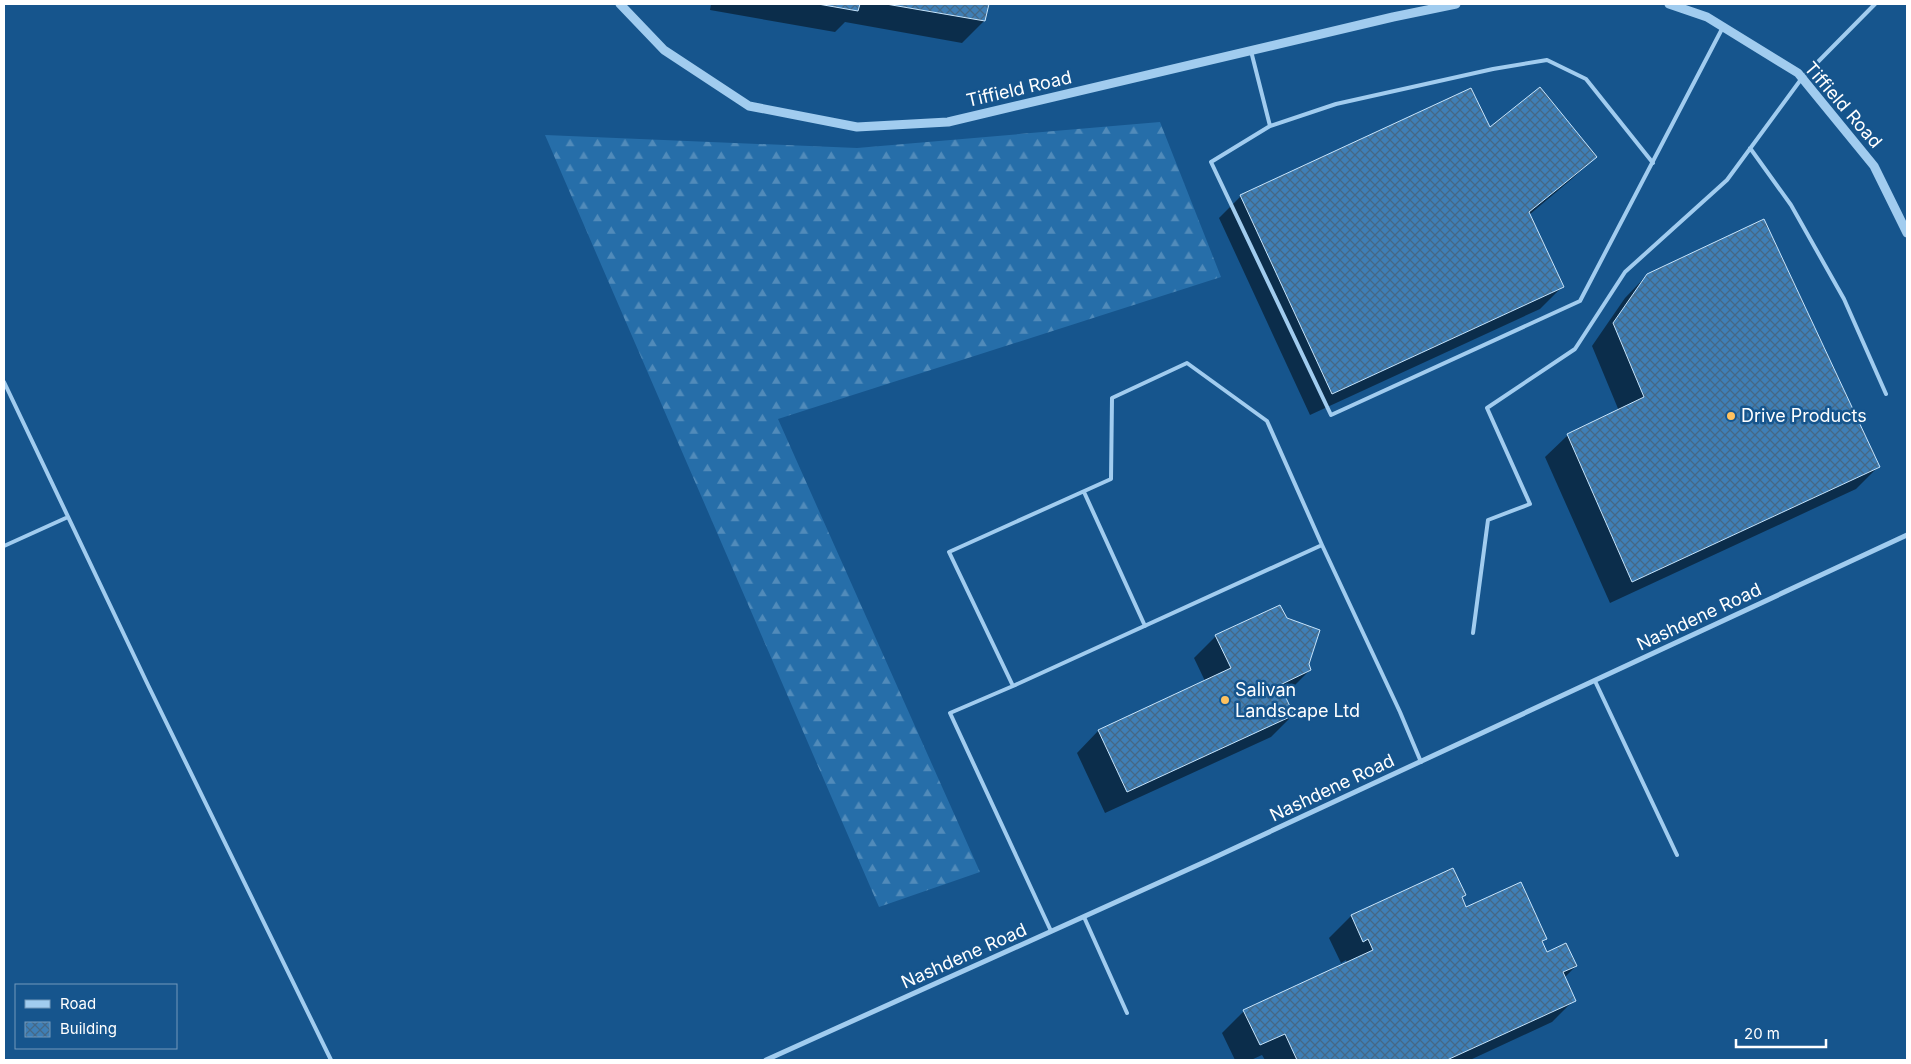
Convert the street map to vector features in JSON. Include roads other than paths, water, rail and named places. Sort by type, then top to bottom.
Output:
[{"type":"street","name":"Tiffield Road","points":[[620,4],[664,50],[749,106],[857,127],[948,122],[1451,4]]},
{"type":"street","name":"Tiffield Road","points":[[1668,4],[1707,17],[1798,73],[1874,166],[1904,219],[1907,233]]},
{"type":"street","name":"Nashdene Road","points":[[766,1060],[1084,917],[1421,762],[1907,534]]},
{"type":"lane","points":[[1473,633],[1488,520],[1530,504],[1487,408],[1575,349],[1625,272],[1727,180],[1802,78],[1874,5]]},
{"type":"lane","points":[[1653,163],[1586,79],[1547,60],[1494,69],[1336,104],[1270,126],[1211,162],[1331,415],[1580,302],[1653,163],[1722,27]]},
{"type":"lane","points":[[1251,50],[1270,126]]},
{"type":"lane","points":[[1750,148],[1791,205],[1844,299],[1886,394]]},
{"type":"lane","points":[[1013,686],[949,552],[1112,479],[1112,398],[1187,363],[1267,421],[1421,762]]},
{"type":"lane","points":[[4,382],[330,1060]]},
{"type":"lane","points":[[1084,492],[1145,626]]},
{"type":"lane","points":[[4,546],[68,516]]},
{"type":"lane","points":[[1051,931],[950,712],[1013,686],[1322,544]]},
{"type":"lane","points":[[1595,681],[1677,855]]},
{"type":"lane","points":[[1084,917],[1127,1012]]},
{"type":"place","name":"Drive Products","points":[[1731,416]]},
{"type":"place","name":"Salivan Landscape Ltd","points":[[1225,700]]}]
